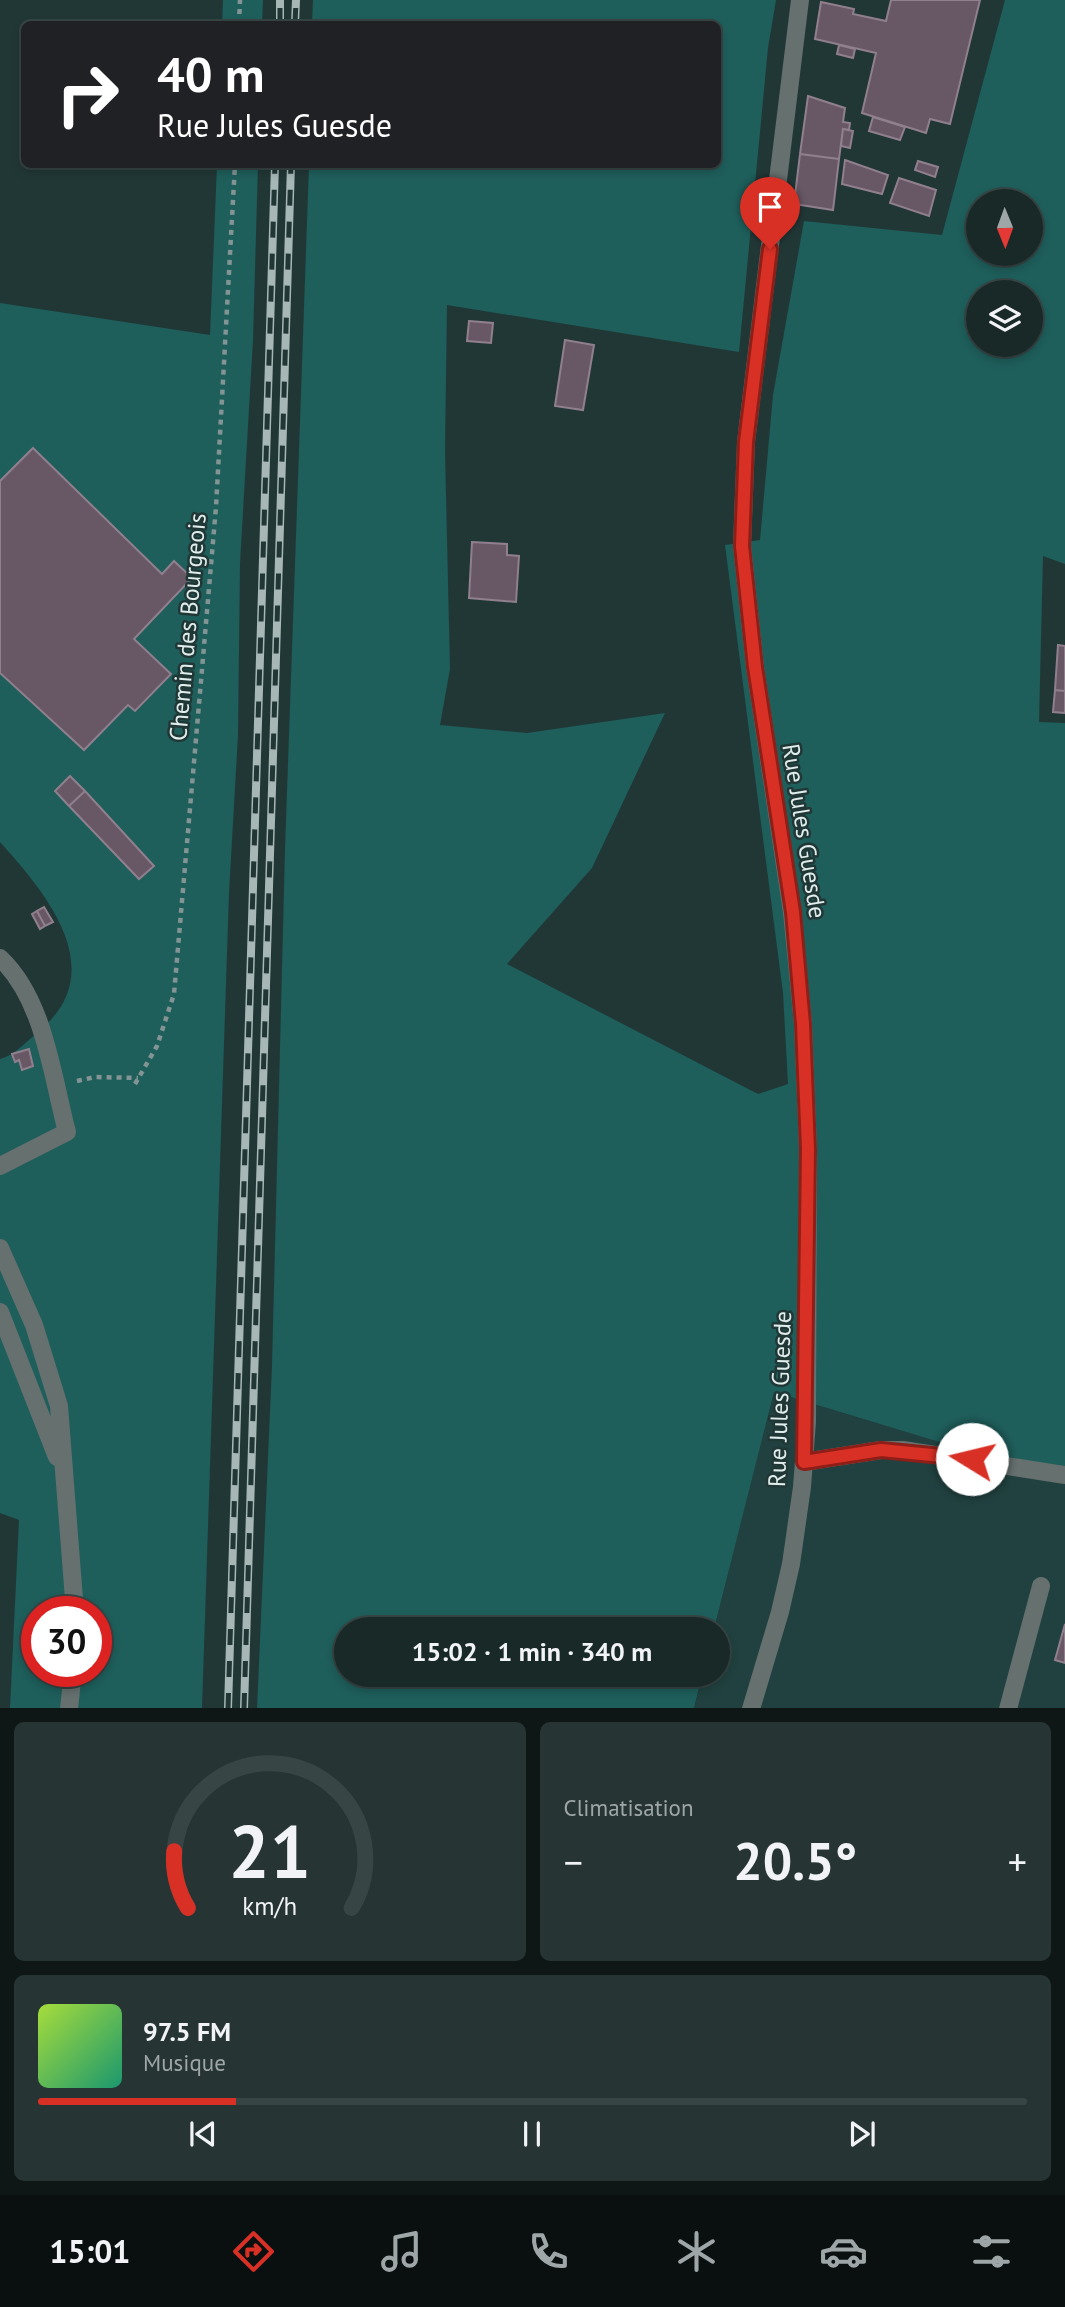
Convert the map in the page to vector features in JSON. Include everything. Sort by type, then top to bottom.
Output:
[{"type":"street","name":"Rue Jules Guesde","points":[[751,1708],[786,1589],[804,1462],[808,1149],[803,1024],[793,912],[755,667],[742,546],[746,442],[800,0]]},
{"type":"street","points":[[0,958],[16,973],[27,990],[67,1132],[0,1166]]},
{"type":"street","points":[[0,1248],[49,1367],[62,1426],[74,1596]]},
{"type":"street","points":[[0,1312],[36,1398],[66,1484]]},
{"type":"street","points":[[804,1462],[881,1450],[904,1450],[1065,1475]]},
{"type":"street","points":[[1007,1708],[1041,1586]]},
{"type":"street","points":[[69,1708],[71,1687]]},
{"type":"path","points":[[239,21],[240,0]]},
{"type":"path","name":"Chemin des Bourgeois","points":[[135,1084],[157,1046],[174,994],[216,506],[235,168]]},
{"type":"path","points":[[55,1089],[94,1077],[139,1078]]},
{"type":"shaded area","points":[[223,0],[263,0],[262,21],[222,21]]},
{"type":"shaded area","points":[[313,0],[776,0],[768,48],[739,352],[447,305],[445,451],[450,669],[440,725],[527,733],[665,713],[592,868],[507,964],[758,1094],[788,1084],[783,993],[725,545],[760,540],[773,395],[804,221],[942,235],[1005,0],[1065,0],[1065,564],[1043,556],[1039,722],[1065,723],[1065,1480],[774,1392],[717,1617],[334,1617],[334,1687],[699,1687],[694,1708],[257,1708],[272,1366],[285,849],[309,168],[721,168],[721,21],[312,21]]},
{"type":"shaded area","points":[[217,168],[258,168],[253,340],[240,563],[238,735],[229,893],[202,1708],[10,1708],[19,1520],[0,1513],[0,1059],[21,1047],[60,1008],[70,983],[71,958],[64,933],[52,908],[0,842],[0,303],[210,335]]},
{"type":"shaded area","points":[[774,1392],[1065,1480],[1065,1708],[694,1708],[699,1687],[730,1687],[730,1617],[717,1617]]},
{"type":"building","points":[[891,0],[980,0],[950,124],[930,119],[926,133],[862,113],[876,53],[815,39],[821,2],[854,9],[853,14],[886,21]]},
{"type":"building","points":[[839,45],[855,49],[853,58],[837,54]]},
{"type":"building","points":[[808,96],[845,108],[843,122],[850,123],[849,130],[843,129],[839,159],[800,154]]},
{"type":"building","points":[[873,117],[905,127],[900,140],[869,131]]},
{"type":"building","points":[[843,129],[853,131],[850,148],[841,146]]},
{"type":"building","points":[[800,154],[839,159],[833,210],[794,204]]},
{"type":"building","points":[[845,160],[888,175],[882,194],[842,184]]},
{"type":"building","points":[[918,161],[938,167],[935,177],[915,170]]},
{"type":"building","points":[[899,178],[936,190],[929,216],[890,203]]},
{"type":"building","points":[[469,321],[493,323],[491,343],[467,341]]},
{"type":"building","points":[[565,340],[594,345],[583,410],[555,406]]},
{"type":"building","points":[[33,448],[162,574],[174,561],[192,578],[134,639],[171,674],[135,711],[128,705],[84,750],[0,673],[0,481]]},
{"type":"building","points":[[472,542],[507,544],[507,555],[519,556],[516,602],[469,598]]},
{"type":"building","points":[[1058,645],[1065,646],[1065,691],[1055,690]]},
{"type":"building","points":[[1055,690],[1065,691],[1065,713],[1053,712]]},
{"type":"building","points":[[70,776],[85,791],[69,806],[55,791]]},
{"type":"building","points":[[85,791],[154,866],[139,879],[69,806]]},
{"type":"building","points":[[44,907],[53,922],[45,926],[37,911]]},
{"type":"building","points":[[37,911],[45,926],[40,929],[32,914]]},
{"type":"building","points":[[29,1049],[33,1066],[22,1070],[19,1060],[15,1062],[12,1054]]},
{"type":"building","points":[[1065,1624],[1065,1663],[1055,1660]]},
{"type":"railway","points":[[280,0],[280,21]]},
{"type":"railway","points":[[295,21],[296,0]]},
{"type":"railway","points":[[228,1708],[275,168]]},
{"type":"railway","points":[[244,1708],[291,168]]},
{"type":"route","points":[[770,249],[746,442],[742,546],[755,667],[793,912],[803,1024],[808,1149],[807,1422],[804,1462],[881,1450],[904,1450],[972,1459]]}]
